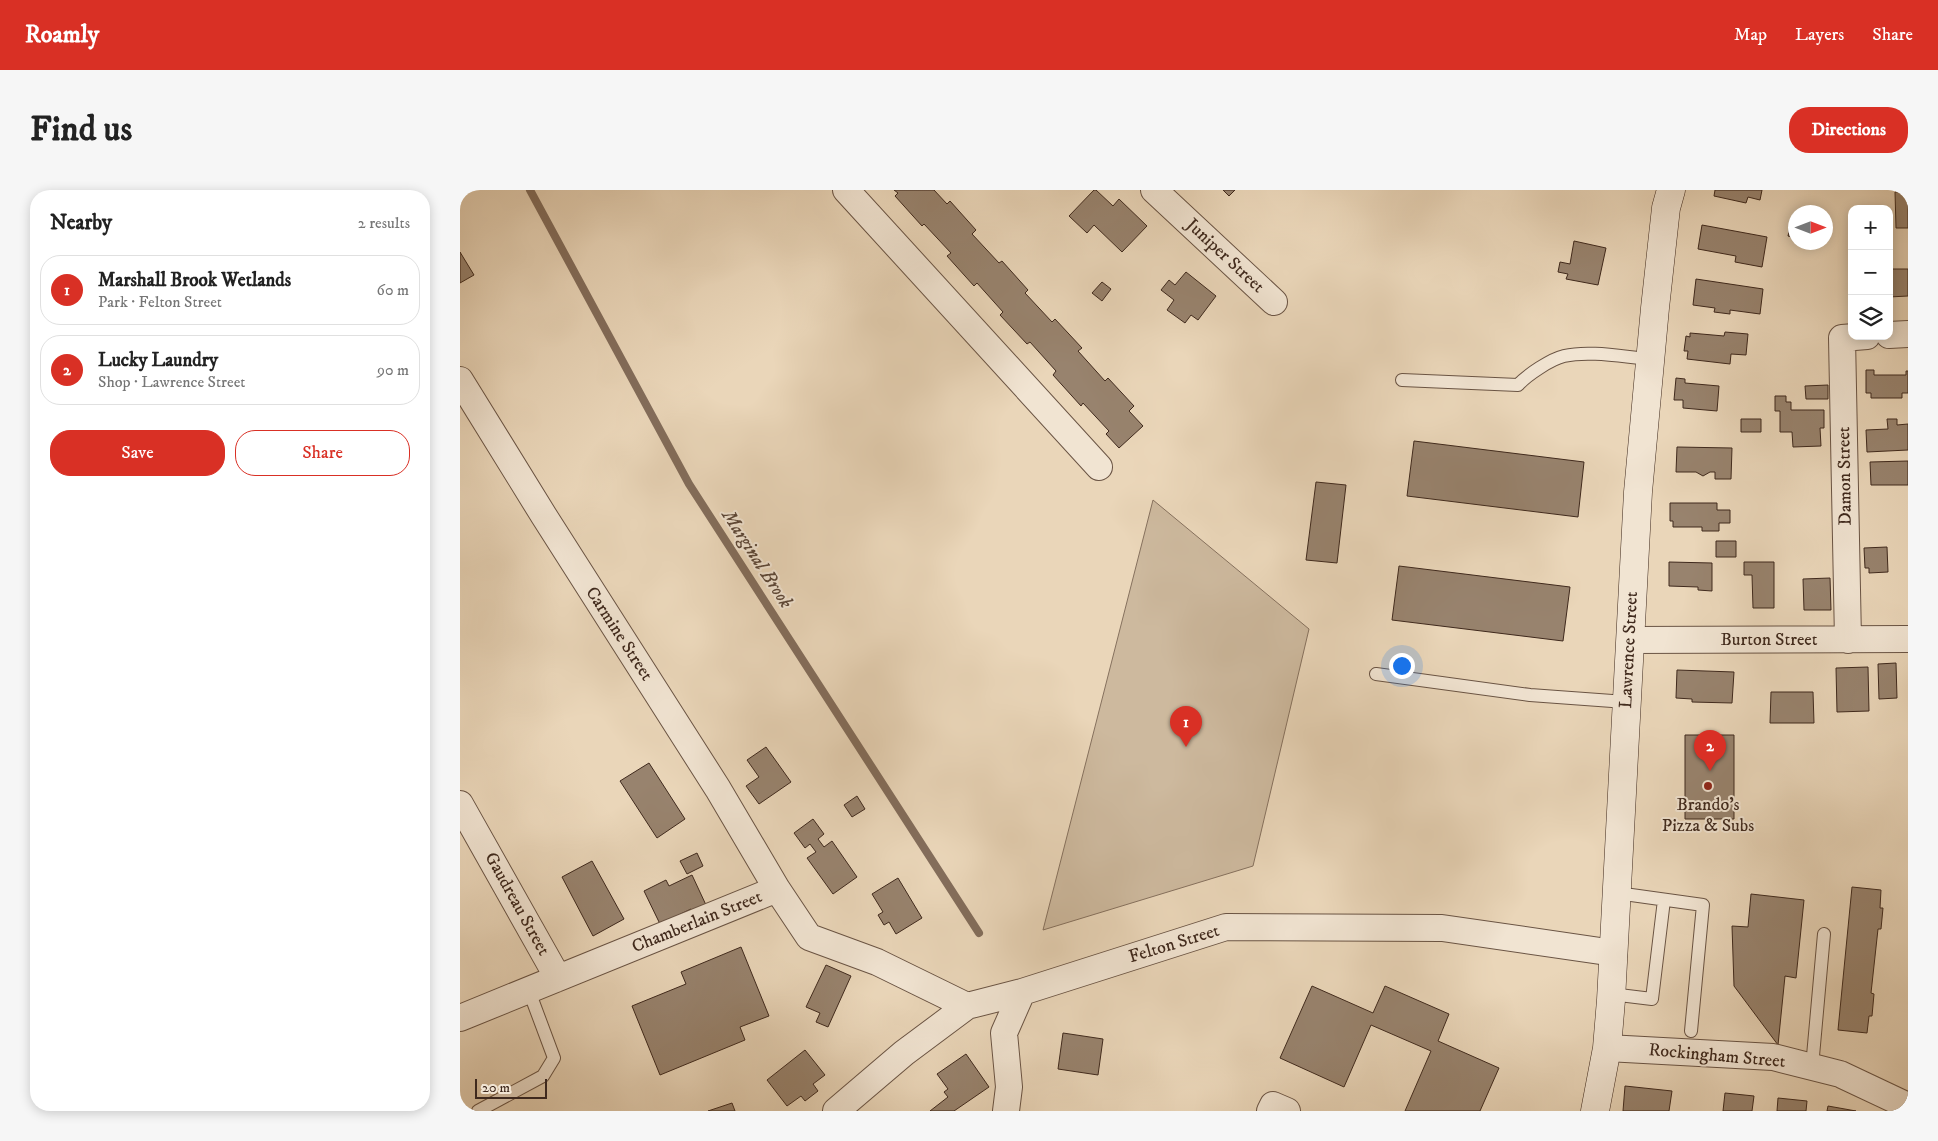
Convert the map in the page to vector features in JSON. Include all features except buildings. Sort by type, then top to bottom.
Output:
[{"type":"street","points":[[846,190],[1099,467]]},
{"type":"street","name":"Juniper Street","points":[[1154,190],[1274,302]]},
{"type":"street","name":"Lawrence Street","points":[[1595,1111],[1607,1048],[1614,953],[1638,492],[1666,208],[1671,190]]},
{"type":"street","points":[[1893,335],[1908,334]]},
{"type":"street","name":"Damon Street","points":[[1848,338],[1842,338],[1848,640]]},
{"type":"street","name":"Carmine Street","points":[[460,380],[544,516],[718,789],[777,889]]},
{"type":"street","name":"Burton Street","points":[[1630,640],[1908,639]]},
{"type":"street","name":"Gaudreau Street","points":[[460,804],[558,978]]},
{"type":"street","name":"Chamberlain Street","points":[[460,1018],[777,889],[809,937],[877,962],[967,1006]]},
{"type":"street","name":"Felton Street","points":[[836,1111],[904,1053],[967,1006],[1022,992],[1226,927],[1442,928],[1614,953]]},
{"type":"street","points":[[1006,1111],[1009,1088],[1004,1033],[1022,992]]},
{"type":"street","name":"Rockingham Street","points":[[1607,1048],[1773,1057],[1840,1074],[1908,1106]]},
{"type":"street","points":[[1270,1111],[1273,1105],[1287,1111]]},
{"type":"lane","points":[[1402,380],[1518,385],[1528,375],[1563,356],[1591,354],[1650,359]]},
{"type":"lane","points":[[1376,674],[1530,694],[1626,702]]},
{"type":"lane","points":[[1617,893],[1703,905],[1691,1031]]},
{"type":"lane","points":[[1611,994],[1652,999],[1664,900]]},
{"type":"lane","points":[[1812,1067],[1824,934]]},
{"type":"lane","points":[[478,1111],[543,1076],[554,1058],[529,990]]},
{"type":"shaded area","points":[[1153,500],[1309,629],[1253,866],[1043,930]]},
{"type":"waterway","name":"Marginal Brook","points":[[530,190],[689,484],[979,933]]},
{"type":"place","name":"Marshall Brook Wetlands","points":[[1186,747]]},
{"type":"place","name":"Lucky Laundry","points":[[1710,771]]},
{"type":"place","name":"Brando's Pizza & Subs","points":[[1708,786]]}]
